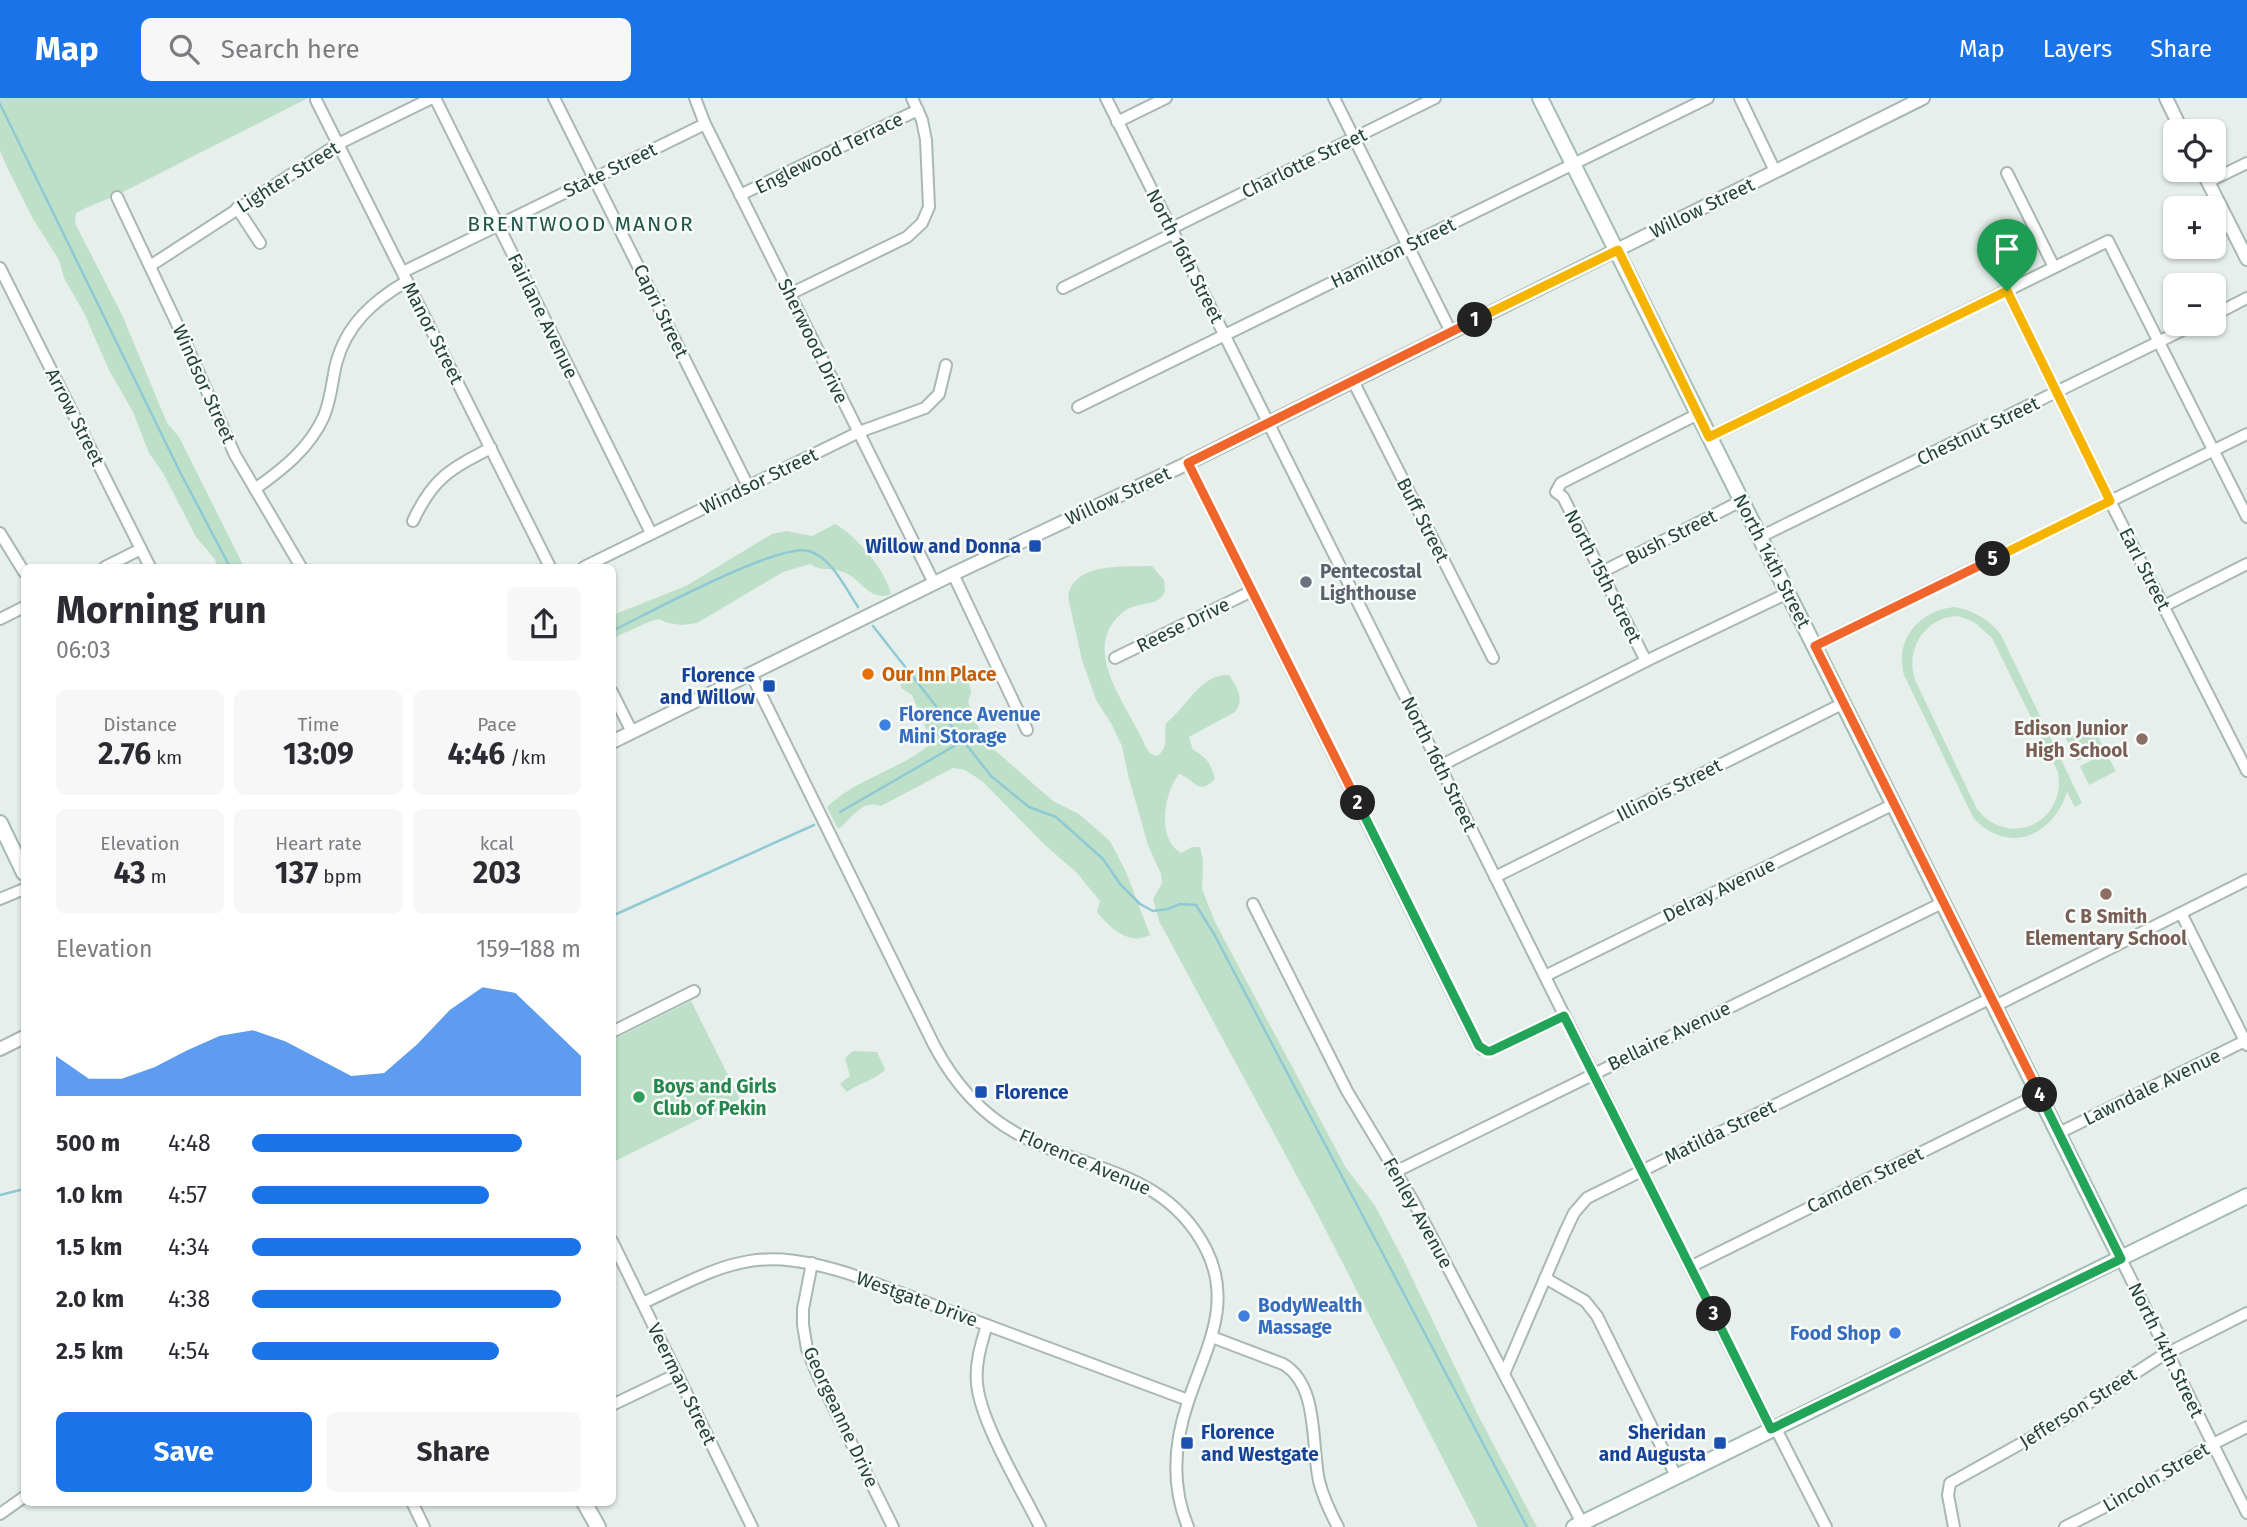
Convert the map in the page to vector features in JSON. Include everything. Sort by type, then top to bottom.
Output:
[{"type":"main road","name":"North 14th Street","points":[[1540,98],[2121,1259]]},
{"type":"main road","points":[[0,823],[21,867]]},
{"type":"main road","points":[[1578,1525],[2247,1196]]},
{"type":"main road","points":[[586,1506],[598,1527]]},
{"type":"street","name":"Lighter Street","points":[[150,266],[338,144],[434,98]]},
{"type":"street","name":"Fairlane Avenue","points":[[434,98],[652,533]]},
{"type":"street","name":"Capri Street","points":[[554,98],[748,486]]},
{"type":"street","name":"Sherwood Drive","points":[[695,98],[705,124],[934,583]]},
{"type":"street","points":[[790,294],[907,237],[922,223],[929,207],[927,162],[924,130],[912,98]]},
{"type":"street","name":"North 16th Street","points":[[1105,98],[1641,1170],[1826,1527]]},
{"type":"street","points":[[1117,122],[1166,98]]},
{"type":"street","points":[[1335,98],[1451,332]]},
{"type":"street","name":"Charlotte Street","points":[[1063,288],[1435,98]]},
{"type":"street","name":"Hamilton Street","points":[[1079,407],[1708,98]]},
{"type":"street","points":[[1740,98],[1775,171]]},
{"type":"street","name":"Willow Street","points":[[616,740],[934,583],[1353,382],[1923,98]]},
{"type":"street","points":[[2166,98],[2176,119]]},
{"type":"street","name":"Manor Street","points":[[316,100],[548,564]]},
{"type":"street","name":"Englewood Terrace","points":[[740,195],[918,110]]},
{"type":"street","name":"State Street","points":[[255,489],[295,457],[319,425],[327,407],[339,355],[354,323],[405,277],[498,225],[705,124]]},
{"type":"street","points":[[2226,173],[2247,163]]},
{"type":"street","points":[[2007,173],[2054,267]]},
{"type":"street","points":[[2208,182],[2247,259]]},
{"type":"street","name":"Windsor Street","points":[[117,197],[235,455],[299,564]]},
{"type":"street","points":[[237,208],[260,243]]},
{"type":"street","points":[[1709,437],[2108,241],[2247,517]]},
{"type":"street","name":"Arrow Street","points":[[0,268],[148,564]]},
{"type":"street","name":"Earl Street","points":[[2007,291],[2247,771]]},
{"type":"street","points":[[2226,309],[2247,298]]},
{"type":"street","name":"Chestnut Street","points":[[1760,537],[2170,336]]},
{"type":"street","name":"Windsor Street","points":[[590,564],[859,432],[929,405],[939,394],[946,365]]},
{"type":"street","name":"Buff Street","points":[[1353,382],[1493,658]]},
{"type":"street","name":"North 15th Street","points":[[1646,661],[1563,497],[1556,492],[1561,483],[1698,414]]},
{"type":"street","points":[[1815,646],[2247,434]]},
{"type":"street","points":[[413,521],[433,485],[453,468],[491,449]]},
{"type":"street","points":[[1188,463],[1477,1043],[1487,1051],[1564,1016]]},
{"type":"street","name":"Bush Street","points":[[1600,573],[1741,501]]},
{"type":"street","points":[[0,533],[21,567]]},
{"type":"street","points":[[111,564],[141,549]]},
{"type":"street","points":[[2164,606],[2247,564]]},
{"type":"street","points":[[953,574],[1027,730]]},
{"type":"street","name":"Reese Drive","points":[[1115,658],[1252,591]]},
{"type":"street","points":[[1440,765],[1788,593]]},
{"type":"street","points":[[0,619],[21,608]]},
{"type":"street","name":"Florence Avenue","points":[[751,674],[934,1045],[956,1081],[986,1112],[1015,1133],[1041,1147],[1142,1184],[1163,1197],[1179,1210],[1208,1252],[1214,1270],[1218,1307],[1212,1337],[1179,1433],[1176,1464],[1179,1498],[1188,1527]]},
{"type":"street","points":[[616,700],[632,732]]},
{"type":"street","name":"Illinois Street","points":[[1495,877],[1844,703]]},
{"type":"street","name":"Delray Avenue","points":[[1545,976],[1894,804]]},
{"type":"street","name":"Matilda Street","points":[[1504,1374],[1565,1232],[1578,1208],[1598,1191],[2247,880]]},
{"type":"street","points":[[0,899],[21,890]]},
{"type":"street","name":"Bellaire Avenue","points":[[1397,1171],[1942,903]]},
{"type":"street","name":"Fenley Avenue","points":[[1253,904],[1347,1091],[1397,1171],[1504,1374],[1578,1525]]},
{"type":"street","points":[[2181,913],[2246,1044]]},
{"type":"street","points":[[616,1030],[694,991]]},
{"type":"street","points":[[0,1049],[21,1038]]},
{"type":"street","name":"Lawndale Avenue","points":[[2059,1133],[2246,1044]]},
{"type":"street","name":"Camden Street","points":[[1690,1267],[2039,1094]]},
{"type":"street","name":"Veerman Street","points":[[616,1249],[752,1527]]},
{"type":"street","name":"Westgate Drive","points":[[643,1303],[730,1263],[773,1258],[812,1263],[850,1274],[1188,1401]]},
{"type":"street","name":"North 14th Street","points":[[2121,1259],[2247,1513]]},
{"type":"street","name":"Georgeanne Drive","points":[[812,1263],[803,1309],[807,1349],[893,1527]]},
{"type":"street","points":[[1545,1278],[1585,1301],[1597,1315],[1676,1476]]},
{"type":"street","name":"Jefferson Street","points":[[1954,1527],[1948,1487],[1954,1480],[2056,1424],[2167,1353],[2247,1313]]},
{"type":"street","points":[[987,1325],[977,1365],[976,1381],[980,1401],[1040,1527]]},
{"type":"street","points":[[1212,1337],[1283,1364],[1293,1370],[1303,1383],[1309,1400],[1323,1495],[1338,1527]]},
{"type":"street","points":[[616,1403],[677,1374]]},
{"type":"street","name":"Lincoln Street","points":[[2065,1527],[2130,1494],[2213,1444],[2247,1427]]},
{"type":"street","points":[[0,1514],[21,1499]]},
{"type":"street","points":[[414,1506],[424,1527]]},
{"type":"green space","points":[[0,98],[308,98],[76,213],[75,223],[123,317],[167,423],[179,437],[242,564],[217,564],[196,537],[163,473],[149,453],[133,412],[109,370],[84,313],[64,278],[59,260],[33,219],[0,151]]},
{"type":"green space","points":[[835,524],[843,529],[869,554],[883,575],[891,594],[884,596],[871,593],[843,572],[810,564],[783,572],[697,623],[682,625],[659,619],[616,637],[616,614],[686,586],[772,534],[787,531],[812,536]]},
{"type":"green space","points":[[1152,566],[1164,580],[1165,592],[1158,600],[1132,607],[1122,613],[1110,628],[1105,645],[1106,662],[1112,680],[1146,748],[1151,754],[1158,756],[1162,752],[1166,723],[1210,679],[1229,675],[1240,698],[1235,712],[1189,737],[1193,750],[1208,762],[1215,779],[1200,787],[1179,774],[1166,804],[1165,827],[1168,837],[1181,853],[1192,847],[1200,847],[1203,860],[1202,889],[1215,922],[1346,1168],[1374,1204],[1479,1417],[1537,1527],[1478,1527],[1318,1215],[1159,921],[1153,899],[1162,883],[1161,874],[1148,845],[1122,746],[1096,700],[1082,660],[1068,597],[1072,585],[1090,572],[1102,568]]},
{"type":"green space","points":[[1955,607],[1975,613],[2001,635],[2082,803],[2075,807],[2067,792],[2051,820],[2028,836],[2001,836],[1987,830],[1974,819],[1904,675],[1902,662],[1907,638],[1921,620],[1942,609]],"holes":[[[1958,616],[1974,622],[1992,638],[2058,772],[2058,790],[2054,805],[2033,825],[2004,828],[1990,821],[1977,809],[1915,680],[1913,657],[1920,637],[1927,629],[1936,622]]]},
{"type":"green space","points":[[917,669],[946,676],[960,675],[969,683],[971,692],[968,702],[989,745],[1053,801],[1079,814],[1110,841],[1126,872],[1150,935],[1142,938],[1127,937],[1108,924],[1097,912],[1100,901],[1077,873],[1045,845],[982,781],[965,770],[953,768],[881,806],[867,805],[838,829],[827,807],[852,789],[932,743],[912,695],[901,688],[905,676]]},
{"type":"green space","points":[[2092,725],[2104,748],[2077,761],[2066,738]]},
{"type":"green space","points":[[2106,753],[2116,771],[2089,785],[2080,766]]},
{"type":"green space","points":[[691,1001],[740,1099],[616,1161],[616,1038]]},
{"type":"green space","points":[[853,1051],[877,1052],[885,1069],[847,1092],[840,1084],[850,1076],[845,1058]]},
{"type":"waterway","points":[[0,104],[180,472],[228,564]]},
{"type":"waterway","points":[[616,629],[743,568],[793,551],[809,551],[824,560],[837,574],[858,607]]},
{"type":"waterway","points":[[873,626],[991,776],[1029,807],[1056,817],[1103,859],[1120,884],[1140,904],[1153,911],[1180,904],[1196,905],[1214,934],[1527,1527]]},
{"type":"waterway","points":[[840,812],[963,741]]},
{"type":"waterway","points":[[616,914],[814,825]]},
{"type":"waterway","points":[[0,1195],[21,1190]]},
{"type":"place","name":"Willow and Donna","points":[[1035,546]]},
{"type":"place","name":"Pentecostal Lighthouse","points":[[1306,582]]},
{"type":"place","name":"Our Inn Place","points":[[868,674]]},
{"type":"place","name":"Florence and Willow","points":[[769,686]]},
{"type":"place","name":"Florence Avenue Mini Storage","points":[[885,725]]},
{"type":"place","name":"Edison Junior High School","points":[[2142,739]]},
{"type":"place","name":"C B Smith Elementary School","points":[[2106,894]]},
{"type":"place","name":"Florence","points":[[981,1092]]},
{"type":"place","name":"Boys and Girls Club of Pekin","points":[[639,1097]]},
{"type":"place","name":"BodyWealth Massage","points":[[1244,1316]]},
{"type":"place","name":"Food Shop","points":[[1895,1333]]},
{"type":"place","name":"Florence and Westgate","points":[[1187,1443]]},
{"type":"place","name":"Sheridan and Augusta","points":[[1720,1443]]},
{"type":"district","name":"BRENTWOOD MANOR","points":[[581,224]]},
{"type":"route","points":[[1618,250],[1709,437],[2007,291],[2110,501],[1815,646],[2121,1259],[1771,1429],[1564,1016],[1491,1051],[1482,1049],[1477,1043],[1188,463],[1618,250]]}]
